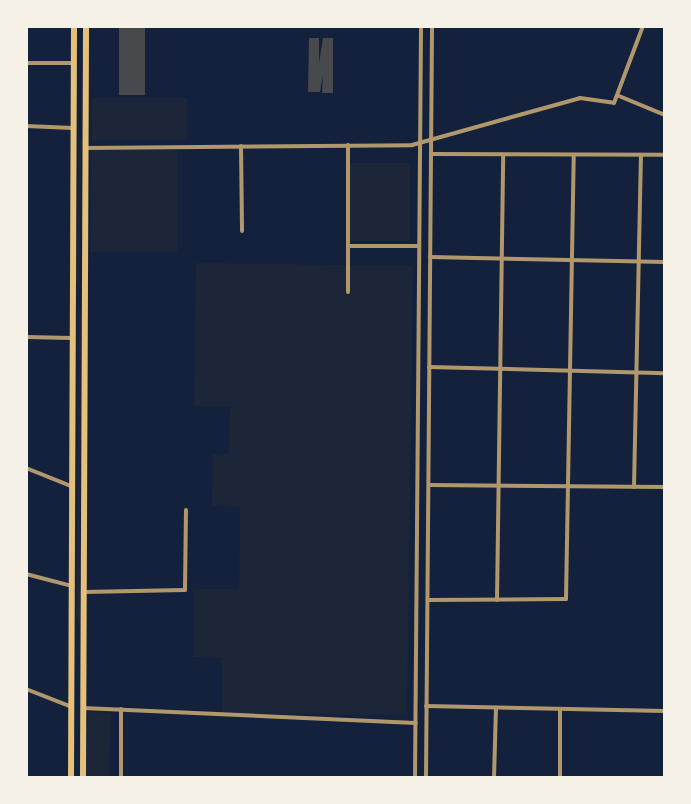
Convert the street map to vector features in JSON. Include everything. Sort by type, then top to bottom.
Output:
[{"type":"main road","points":[[71,778],[74,26]]},
{"type":"main road","points":[[83,778],[86,26]]},
{"type":"main road","points":[[71,295],[84,297]]},
{"type":"main road","points":[[72,635],[83,637]]},
{"type":"street","points":[[415,778],[421,26]]},
{"type":"street","points":[[426,778],[432,26]]},
{"type":"street","points":[[85,148],[420,143],[580,98],[614,103],[643,26]]},
{"type":"street","points":[[26,63],[73,63]]},
{"type":"street","points":[[619,96],[665,115]]},
{"type":"street","points":[[26,126],[73,128]]},
{"type":"street","points":[[348,145],[348,292]]},
{"type":"street","points":[[241,146],[242,231]]},
{"type":"street","points":[[431,154],[665,155]]},
{"type":"street","points":[[497,600],[503,155]]},
{"type":"street","points":[[428,600],[566,599],[574,155]]},
{"type":"street","points":[[634,487],[641,156]]},
{"type":"street","points":[[348,246],[419,246]]},
{"type":"street","points":[[430,257],[665,262]]},
{"type":"street","points":[[26,337],[71,338]]},
{"type":"street","points":[[429,367],[665,373]]},
{"type":"street","points":[[26,468],[71,486]]},
{"type":"street","points":[[429,485],[665,487]]},
{"type":"street","points":[[83,592],[185,590],[186,510]]},
{"type":"street","points":[[26,574],[72,586]]},
{"type":"street","points":[[26,689],[72,707]]},
{"type":"street","points":[[426,706],[665,711]]},
{"type":"street","points":[[83,708],[416,723]]},
{"type":"street","points":[[494,778],[496,708]]},
{"type":"street","points":[[121,709],[121,778]]},
{"type":"street","points":[[560,709],[560,778]]},
{"type":"shaded area","points":[[92,98],[187,98],[187,140],[92,140]]},
{"type":"shaded area","points":[[79,137],[82,138],[79,292],[76,279]]},
{"type":"shaded area","points":[[91,150],[177,150],[177,252],[91,252]]},
{"type":"shaded area","points":[[350,163],[410,163],[410,241],[350,241]]},
{"type":"shaded area","points":[[196,263],[413,266],[407,715],[222,713],[222,658],[193,657],[193,589],[239,589],[240,507],[212,506],[213,454],[229,454],[230,407],[194,406]]},
{"type":"shaded area","points":[[79,305],[81,316],[80,626],[76,615]]},
{"type":"shaded area","points":[[88,712],[111,713],[109,778],[86,778]]},
{"type":"building","points":[[119,26],[145,26],[145,95],[119,95]]},
{"type":"building","points":[[309,38],[319,38],[319,63],[323,38],[333,38],[333,93],[322,93],[323,75],[320,92],[308,92]]}]
